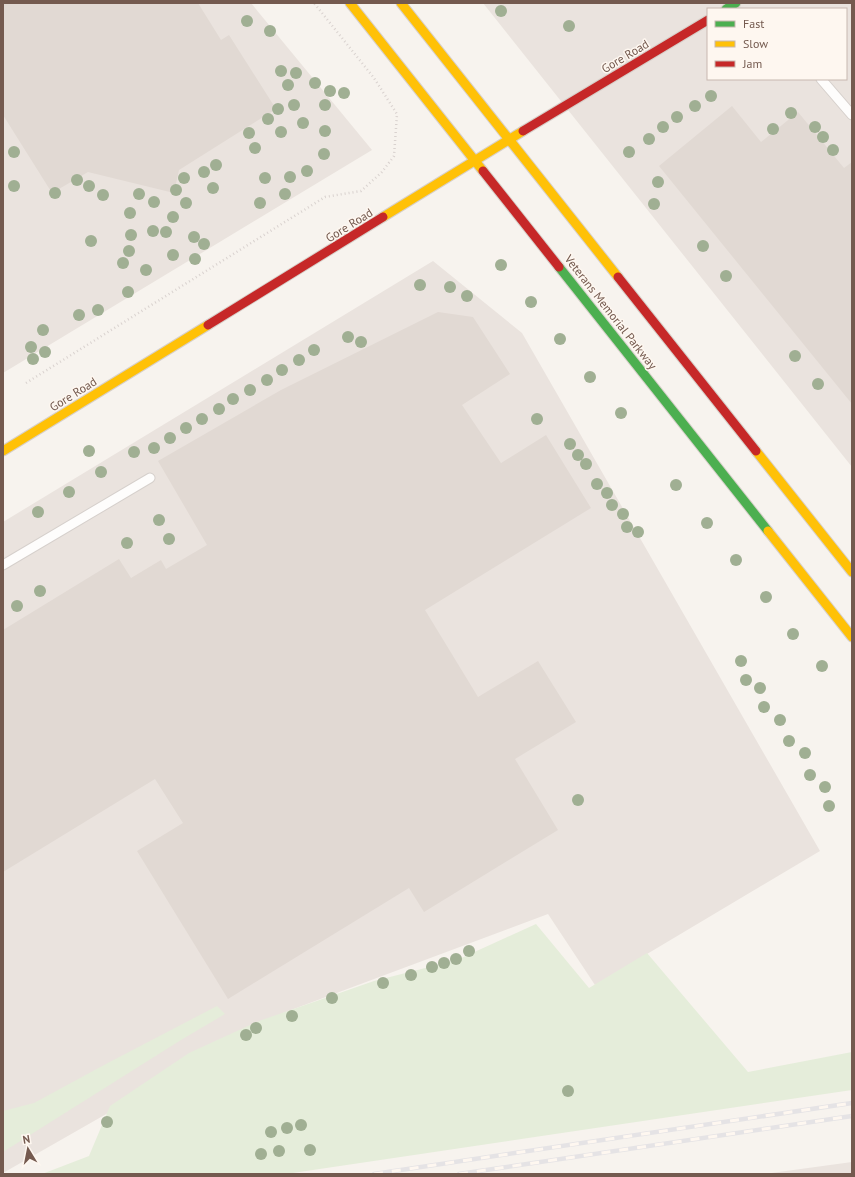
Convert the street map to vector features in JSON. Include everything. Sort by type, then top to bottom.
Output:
[{"type":"main road","name":"Veterans Memorial Parkway","points":[[350,3],[852,637]]},
{"type":"main road","points":[[401,3],[852,572]]},
{"type":"main road","name":"Gore Road","points":[[3,451],[509,140],[707,21]]},
{"type":"lane","points":[[822,80],[852,115]]},
{"type":"lane","points":[[3,565],[150,478]]},
{"type":"path","points":[[26,383],[325,197],[361,191],[382,172],[394,156],[397,114],[374,78],[314,3]]},
{"type":"shaded area","points":[[3,3],[251,3],[372,150],[3,373]]},
{"type":"shaded area","points":[[483,3],[852,3],[852,467]]},
{"type":"shaded area","points":[[433,261],[522,333],[820,851],[595,985],[548,914],[283,1013],[3,1173],[3,522]]},
{"type":"shaded area","points":[[852,1162],[852,1174],[764,1174]]},
{"type":"green space","points":[[536,924],[589,988],[647,953],[748,1072],[852,1052],[852,1090],[286,1174],[42,1174],[89,1156],[110,1106],[189,1053],[259,1021],[374,981],[457,960]]},
{"type":"green space","points":[[217,1006],[225,1014],[3,1152],[3,1111],[34,1103]]},
{"type":"building","points":[[3,3],[198,3],[221,40],[229,35],[276,109],[179,170],[174,193],[88,172],[52,193],[3,115]]},
{"type":"building","points":[[732,106],[761,142],[798,112],[844,168],[852,162],[852,404],[659,166]]},
{"type":"building","points":[[438,312],[473,317],[510,374],[462,405],[501,463],[546,435],[591,508],[425,610],[478,697],[538,661],[576,722],[515,759],[558,830],[424,912],[409,888],[228,999],[137,851],[183,823],[155,779],[3,872],[3,630],[119,559],[131,578],[161,560],[166,569],[207,545],[158,461],[281,390]]},
{"type":"railway","points":[[374,1174],[852,1103]]},
{"type":"railway","points":[[459,1174],[852,1116]]},
{"type":"traffic: fast","points":[[728,8],[736,3]]},
{"type":"traffic: fast","points":[[559,267],[768,531]]},
{"type":"traffic: slow","points":[[350,3],[483,171]]},
{"type":"traffic: slow","points":[[401,3],[618,277]]},
{"type":"traffic: slow","points":[[383,217],[523,131]]},
{"type":"traffic: slow","points":[[3,451],[208,325]]},
{"type":"traffic: slow","points":[[756,451],[852,572]]},
{"type":"traffic: slow","points":[[768,531],[852,637]]},
{"type":"traffic: jam","points":[[523,131],[707,21]]},
{"type":"traffic: jam","points":[[483,171],[559,267]]},
{"type":"traffic: jam","points":[[208,325],[383,217]]},
{"type":"traffic: jam","points":[[618,277],[756,451]]}]
